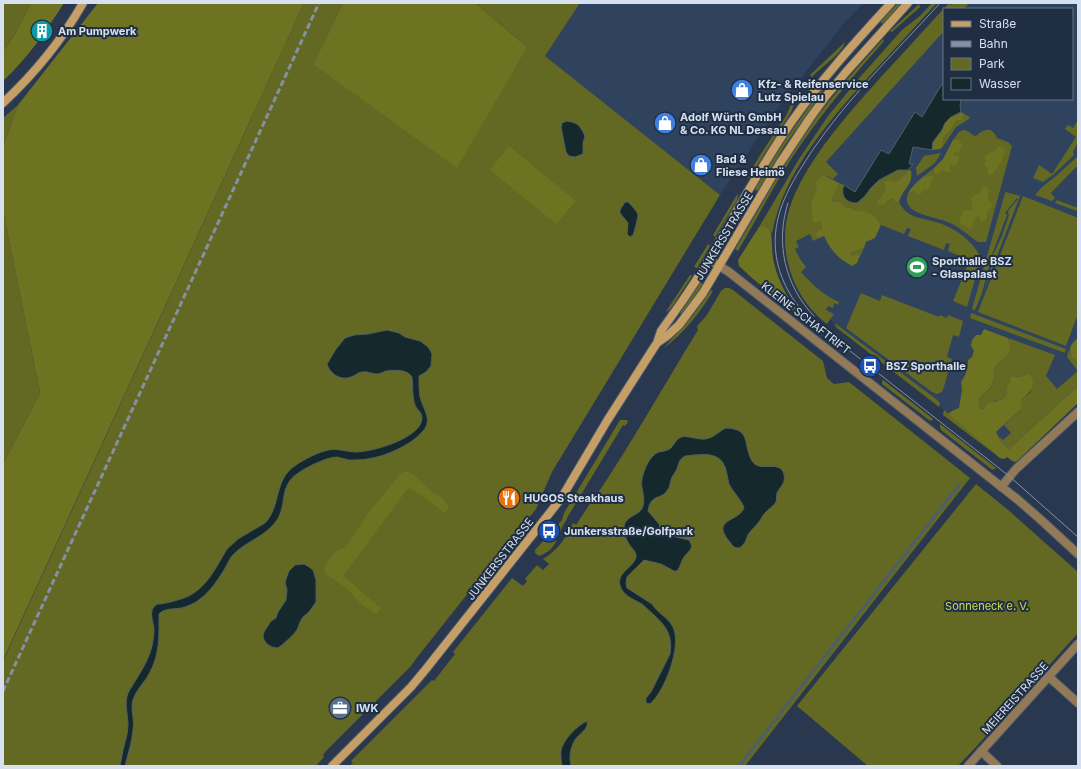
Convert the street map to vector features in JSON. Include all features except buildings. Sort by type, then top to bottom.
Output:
[{"type":"main road","points":[[3,103],[42,62],[83,3]]},
{"type":"main road","name":"JUNKERSSTRASSE","points":[[332,766],[411,687],[562,497],[607,422],[658,343],[661,331],[683,300],[768,158],[798,112],[828,73],[891,3]]},
{"type":"main road","name":"JUNKERSSTRASSE","points":[[658,343],[679,325],[704,293],[780,163],[826,96],[908,3]]},
{"type":"street","name":"KLEINE SCHAFTRIFT","points":[[708,259],[729,272],[1001,487],[1078,554]]},
{"type":"street","points":[[1001,487],[1016,469],[1078,412]]},
{"type":"street","name":"MEIEREISTRASSE","points":[[968,766],[1078,644]]},
{"type":"street","points":[[1049,677],[1078,703]]},
{"type":"street","points":[[981,752],[997,766]]},
{"type":"shaded area","points":[[580,3],[864,3],[845,22],[779,106],[720,195],[545,56]]},
{"type":"shaded area","points":[[956,3],[1078,3],[1078,403],[1016,462],[1007,457],[1004,459],[1000,458],[944,410],[837,328],[830,319],[828,321],[804,290],[789,232],[805,186],[943,20],[943,100],[1073,100],[1073,8],[951,8]]},
{"type":"green space","points":[[3,3],[31,3],[14,36],[3,51]]},
{"type":"green space","points":[[31,3],[64,3],[29,54],[3,81],[3,51],[14,36]]},
{"type":"green space","points":[[98,3],[304,3],[3,660],[3,464],[40,393],[3,210],[3,147],[18,105]]},
{"type":"green space","points":[[304,3],[343,3],[313,64],[527,47],[475,3],[580,3],[545,56],[720,195],[552,472],[536,509],[410,667],[326,751],[323,755],[324,757],[316,766],[3,766],[3,661]]},
{"type":"green space","points":[[343,3],[475,3],[527,47],[457,168],[313,64]]},
{"type":"green space","points":[[898,3],[902,3],[883,24],[880,22]]},
{"type":"green space","points":[[932,3],[937,3],[843,106],[812,146],[798,167],[787,188],[778,211],[772,234],[770,229],[763,225],[759,227],[799,159],[828,116],[902,30],[920,16]]},
{"type":"green space","points":[[949,3],[951,5],[953,3],[969,3],[965,8],[944,8]]},
{"type":"green space","points":[[919,4],[920,7],[892,32],[890,31]]},
{"type":"green space","points":[[943,10],[943,32],[826,162],[838,174],[833,179],[823,175],[810,205],[812,220],[820,221],[822,229],[816,236],[817,239],[813,241],[810,234],[796,241],[799,247],[795,249],[806,267],[801,272],[818,289],[839,302],[838,305],[834,303],[833,308],[828,306],[826,310],[834,314],[827,324],[804,300],[796,286],[786,255],[786,223],[790,207],[798,188],[816,156],[833,133],[871,88]]},
{"type":"green space","points":[[883,39],[884,41],[821,117],[802,143],[738,251],[735,249],[798,144],[839,90]]},
{"type":"green space","points":[[845,42],[836,56],[812,77],[810,75]]},
{"type":"green space","points":[[823,87],[824,88],[818,99],[785,145],[758,191],[756,190],[755,189],[783,143]]},
{"type":"green space","points":[[795,96],[797,97],[791,112],[749,178],[747,177],[786,116]]},
{"type":"green space","points":[[18,105],[3,147],[3,118]]},
{"type":"green space","points":[[961,112],[964,114],[961,120],[956,120],[951,130],[944,137],[943,145],[940,149],[932,150],[933,142],[942,130],[945,123],[951,117]]},
{"type":"green space","points":[[964,114],[970,117],[969,119],[956,127],[942,148],[940,149],[943,145],[944,137],[951,130],[956,120],[961,119]]},
{"type":"green space","points":[[1078,120],[1078,142],[1073,152],[1074,155],[1043,182],[1033,178],[1039,165],[1052,174],[1076,137],[1065,129],[1068,125],[1073,128]]},
{"type":"green space","points":[[963,130],[976,136],[982,131],[991,130],[997,138],[1008,142],[1012,146],[986,242],[978,242],[950,223],[913,210],[908,205],[907,199],[909,191],[911,193],[914,191],[922,193],[925,189],[927,177],[924,176],[933,169],[934,173],[942,170],[950,172],[957,139],[953,140],[959,132]]},
{"type":"green space","points":[[956,139],[960,141],[963,146],[954,155],[959,156],[958,162],[954,167],[951,165],[951,172],[942,170],[938,175],[934,173],[933,169],[943,159],[953,140]]},
{"type":"green space","points":[[509,146],[576,201],[556,224],[490,170]]},
{"type":"green space","points":[[998,147],[1002,147],[1005,150],[1005,153],[1000,164],[991,175],[987,173],[988,169],[984,165],[986,161],[984,157],[990,152],[995,151]]},
{"type":"green space","points":[[941,153],[935,163],[917,176],[916,168],[924,156]]},
{"type":"green space","points":[[1078,156],[1078,165],[1051,193],[1055,198],[1052,201],[1035,195],[1042,187]]},
{"type":"green space","points":[[898,170],[908,170],[901,178],[886,186],[887,190],[883,193],[887,201],[892,198],[895,202],[899,202],[911,215],[951,228],[969,241],[978,252],[981,258],[967,307],[953,301],[969,262],[964,260],[965,258],[948,251],[950,244],[946,243],[944,250],[908,236],[911,229],[907,228],[904,234],[881,225],[877,219],[861,211],[855,211],[851,208],[845,207],[840,202],[834,202],[832,200],[839,183],[844,185],[843,189],[865,196],[879,180]]},
{"type":"green space","points":[[908,170],[911,171],[911,180],[899,202],[895,202],[892,198],[885,204],[879,205],[877,202],[886,190],[884,183],[888,180],[893,182],[898,180]]},
{"type":"green space","points":[[823,175],[839,183],[832,200],[834,202],[840,202],[845,207],[851,208],[855,211],[871,214],[881,225],[875,238],[866,242],[864,248],[851,252],[850,254],[852,256],[858,254],[860,256],[857,263],[852,266],[835,254],[824,236],[817,239],[816,236],[817,231],[822,229],[820,221],[815,223],[812,220],[810,205],[817,189],[815,185],[817,180]]},
{"type":"green space","points":[[931,175],[934,177],[928,189],[925,189],[919,195],[914,191],[911,193],[909,191],[924,176],[927,177]]},
{"type":"green space","points":[[984,186],[988,188],[989,191],[987,196],[993,206],[986,213],[987,218],[984,222],[980,221],[980,217],[977,216],[974,219],[973,227],[969,229],[959,222],[963,211],[973,210],[971,200],[976,194],[980,193],[981,188]]},
{"type":"green space","points":[[1006,192],[1020,196],[984,290],[995,256],[993,255],[1002,236],[1009,215],[1008,211],[1018,199],[1017,198],[1005,213],[1007,215],[993,252],[982,293],[975,310],[972,309]]},
{"type":"green space","points":[[738,193],[737,200],[715,237],[713,235]]},
{"type":"green space","points":[[1023,196],[1078,218],[1078,314],[1066,346],[978,312]]},
{"type":"green space","points":[[1057,200],[1078,208],[1078,210],[1077,211],[1055,203]]},
{"type":"green space","points":[[3,210],[40,393],[3,464]]},
{"type":"green space","points":[[763,225],[770,229],[773,259],[782,286],[795,307],[806,320],[739,266],[738,260],[759,227]]},
{"type":"green space","points":[[708,244],[710,246],[697,268],[694,267]]},
{"type":"green space","points":[[864,248],[860,256],[858,255],[852,257],[850,254],[851,251]]},
{"type":"green space","points":[[690,275],[692,276],[673,305],[665,313]]},
{"type":"green space","points":[[700,282],[703,284],[690,305],[681,314],[680,312]]},
{"type":"green space","points":[[725,288],[733,290],[823,361],[827,378],[834,384],[849,382],[970,478],[745,766],[349,766],[353,763],[351,761],[432,680],[434,681],[455,654],[453,652],[512,578],[523,586],[527,581],[525,579],[537,565],[543,570],[549,564],[543,559],[561,544],[573,523],[576,525],[594,499],[698,330],[697,326],[707,315],[721,291]]},
{"type":"green space","points":[[711,290],[713,291],[691,323],[663,349],[693,315]]},
{"type":"green space","points":[[861,293],[880,301],[882,295],[939,317],[940,315],[947,318],[948,315],[963,321],[959,337],[953,335],[947,357],[952,359],[942,392],[937,394],[932,392],[846,328]]},
{"type":"green space","points":[[971,313],[1066,349],[1065,353],[970,318]]},
{"type":"green space","points":[[836,324],[936,399],[940,403],[939,407],[837,328],[835,325]]},
{"type":"green space","points":[[984,329],[1008,338],[1011,348],[1007,356],[996,366],[993,382],[989,389],[981,396],[979,408],[984,409],[987,404],[1003,399],[1007,394],[1006,388],[1009,384],[1011,376],[1020,377],[1028,374],[1033,381],[1032,388],[1021,400],[1021,409],[996,432],[999,439],[1009,449],[1078,386],[1078,403],[1016,462],[1007,457],[1004,459],[1000,458],[948,414],[959,408],[962,390],[961,382],[968,366],[968,360],[972,357],[974,351],[971,346],[972,340],[976,335],[981,335]]},
{"type":"green space","points":[[1008,338],[1055,355],[1046,376],[1057,389],[1078,371],[1078,386],[1009,449],[998,436],[1003,440],[1011,433],[1004,425],[1021,409],[1021,400],[1031,392],[1028,374],[1020,377],[1011,376],[1009,384],[1006,388],[1007,394],[1003,399],[995,401],[984,409],[979,408],[981,396],[989,390],[993,383],[996,366],[1008,355],[1011,348]]},
{"type":"green space","points":[[1078,338],[1078,362],[1071,357],[1070,351],[1072,344]]},
{"type":"green space","points":[[1069,349],[1071,357],[1078,362],[1078,371],[1067,357]]},
{"type":"green space","points":[[883,380],[933,420],[930,421],[882,384]]},
{"type":"green space","points":[[944,410],[1000,458],[943,415]]},
{"type":"green space","points":[[620,420],[627,420],[628,422],[625,426],[623,425],[567,518],[553,546],[548,552],[539,556],[535,553],[535,550],[562,520],[564,513]]},
{"type":"green space","points":[[940,424],[996,468],[993,470],[991,469],[941,430]]},
{"type":"green space","points":[[407,471],[415,476],[432,492],[441,497],[449,508],[445,513],[409,487],[343,576],[381,608],[376,614],[361,604],[346,588],[327,575],[324,570],[327,562],[337,550],[346,547],[366,516],[401,473]]},
{"type":"green space","name":"Sonneneck e. V.","points":[[976,484],[1007,509],[1078,572],[1078,633],[958,766],[868,766],[797,706]]},
{"type":"water","points":[[942,84],[943,100],[961,100],[961,112],[951,117],[945,123],[942,130],[933,142],[932,150],[913,147],[909,164],[913,164],[908,170],[898,170],[879,180],[857,203],[847,200],[843,196],[844,185],[855,192],[881,150],[889,154],[915,112],[922,117]]},
{"type":"water","points":[[567,121],[579,126],[585,136],[583,143],[583,154],[575,157],[569,156],[566,152],[561,127],[562,123]]},
{"type":"water","points":[[625,202],[628,202],[638,215],[634,234],[630,237],[627,234],[628,223],[620,213],[620,210]]},
{"type":"water","points":[[387,330],[420,341],[427,346],[432,354],[431,366],[426,372],[419,376],[420,397],[427,419],[426,427],[412,441],[397,450],[381,456],[360,460],[349,460],[333,457],[306,468],[297,474],[290,480],[286,487],[282,509],[277,520],[268,530],[242,547],[230,558],[224,570],[208,592],[189,606],[164,610],[159,614],[158,645],[155,660],[153,667],[133,700],[132,739],[125,766],[120,766],[128,728],[126,705],[127,697],[146,663],[152,647],[154,629],[152,611],[155,605],[181,599],[197,591],[214,572],[227,549],[238,539],[265,523],[274,508],[284,478],[289,471],[303,460],[320,452],[329,450],[336,449],[356,452],[384,447],[405,438],[414,432],[420,425],[422,416],[414,402],[412,377],[410,374],[397,370],[377,374],[364,372],[351,377],[343,378],[333,374],[328,368],[327,364],[345,338],[354,335]]},
{"type":"water","points":[[726,428],[734,429],[743,434],[754,464],[763,467],[778,467],[784,474],[784,480],[777,493],[776,502],[749,533],[744,544],[738,548],[734,547],[729,541],[724,534],[723,528],[728,521],[742,512],[744,507],[729,484],[723,463],[716,457],[711,455],[685,456],[680,461],[666,493],[654,499],[649,505],[648,511],[659,524],[661,531],[664,534],[689,540],[691,543],[691,549],[683,559],[677,571],[674,571],[661,564],[644,560],[627,577],[627,588],[652,604],[671,624],[675,635],[674,656],[666,679],[656,698],[650,704],[646,703],[646,698],[651,692],[670,654],[671,647],[668,631],[662,623],[642,604],[627,596],[622,591],[620,578],[636,557],[635,552],[625,536],[625,523],[642,509],[644,499],[642,479],[644,471],[653,456],[659,452],[671,448],[681,437],[702,439],[708,438]]},
{"type":"water","points":[[304,564],[313,570],[316,580],[316,602],[309,612],[303,617],[297,630],[292,636],[278,648],[272,647],[264,640],[264,632],[271,621],[276,618],[286,600],[287,590],[285,582],[289,571],[295,565]]},
{"type":"water","points":[[587,721],[583,732],[573,743],[570,756],[571,766],[562,766],[561,751],[566,739],[579,726]]},
{"type":"waterway","points":[[739,766],[960,484]]},
{"type":"tram line","points":[[940,3],[850,101],[833,122],[796,176],[782,205],[776,226],[776,256],[785,284],[792,297],[801,310],[812,321],[1009,476],[1078,537]]},
{"type":"tram line","points":[[788,203],[782,233],[785,263],[796,291],[814,316]]},
{"type":"railway","points":[[3,691],[319,3]]},
{"type":"place","name":"Am Pumpwerk","points":[[42,31]]},
{"type":"place","name":"Kfz- & Reifenservice Lutz Spielau","points":[[742,90]]},
{"type":"place","name":"Adolf Würth GmbH & Co. KG NL Dessau","points":[[665,123]]},
{"type":"place","name":"Bad & Fliese Heimö","points":[[701,165]]},
{"type":"place","name":"Sporthalle BSZ - Glaspalast","points":[[917,267]]},
{"type":"place","name":"BSZ Sporthalle","points":[[870,366]]},
{"type":"place","name":"HUGOS Steakhaus","points":[[509,498]]},
{"type":"place","name":"Junkersstraße/Golfpark","points":[[549,531]]},
{"type":"place","name":"IWK","points":[[340,708]]}]
